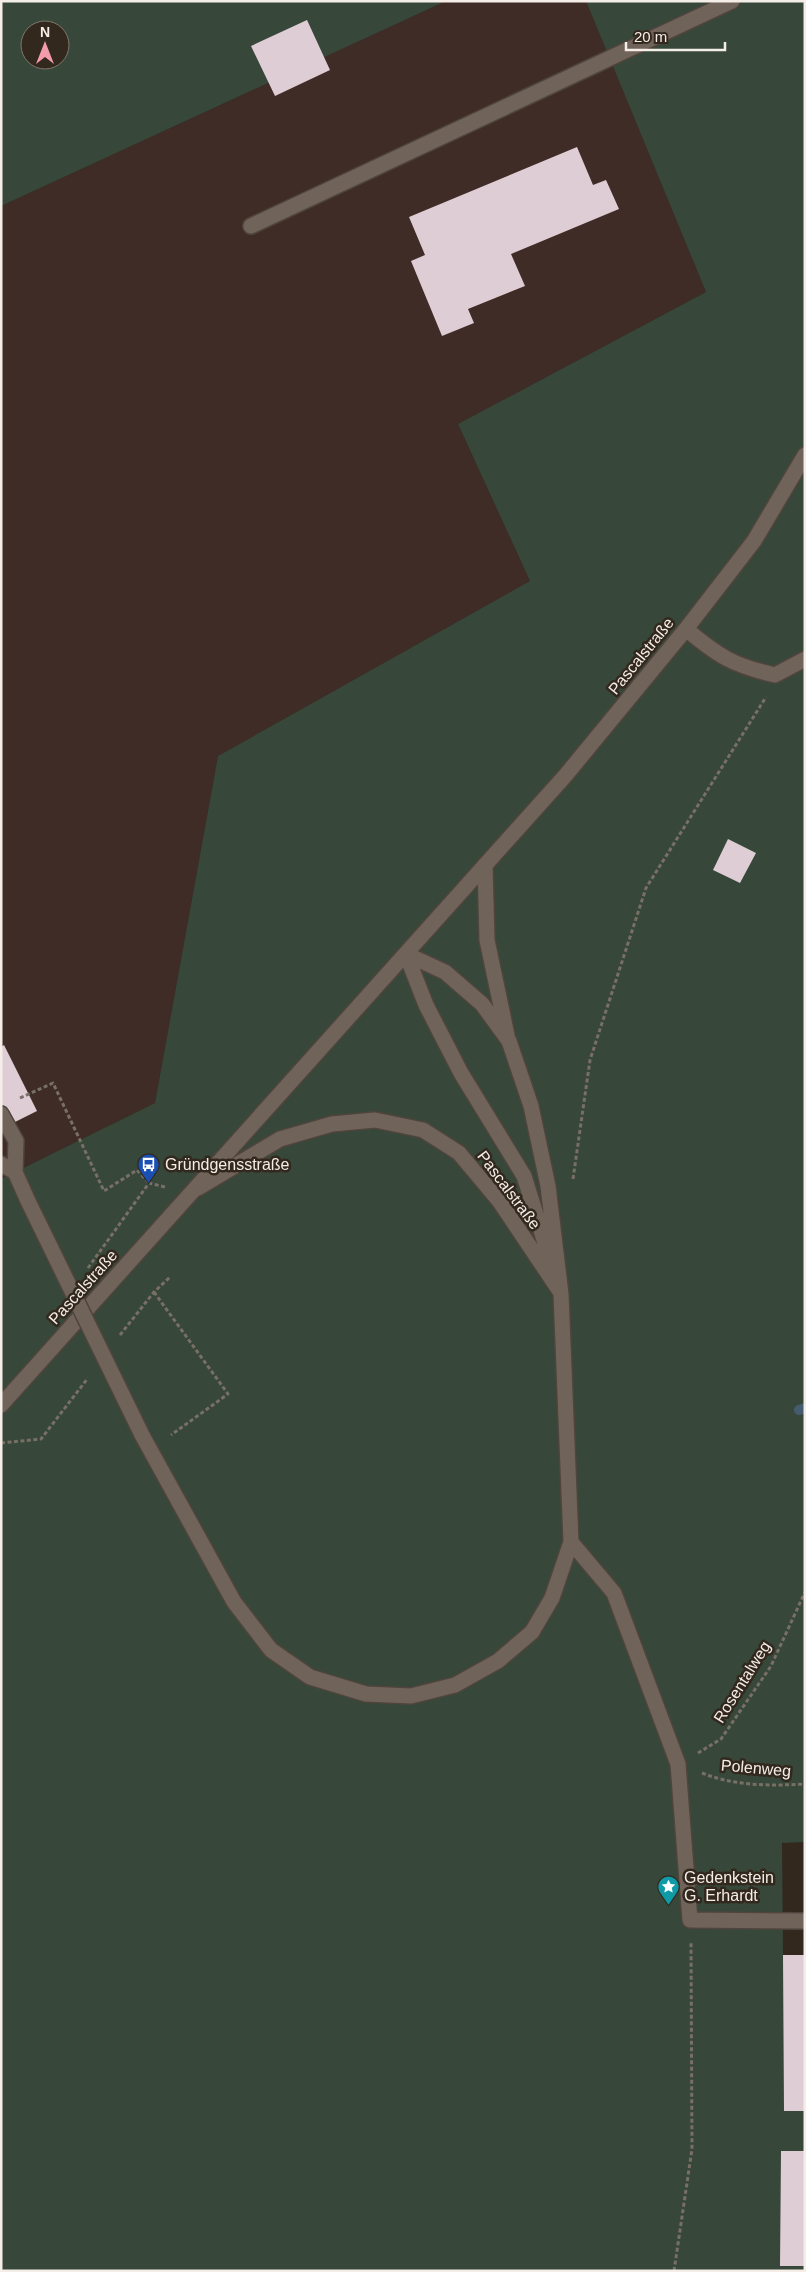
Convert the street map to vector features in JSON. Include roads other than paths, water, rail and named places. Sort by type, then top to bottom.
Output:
[{"type":"street","points":[[251,226],[732,1]]},
{"type":"street","name":"Pascalstraße","points":[[1,1405],[565,776],[686,629],[754,541],[805,455]]},
{"type":"street","points":[[686,629],[712,651],[745,669],[775,675],[805,659]]},
{"type":"street","name":"Pascalstraße","points":[[485,865],[487,940],[509,1041],[532,1106],[548,1186],[561,1294],[571,1542]]},
{"type":"street","name":"Pascalstraße","points":[[406,954],[445,972],[453,978],[482,1004],[509,1041]]},
{"type":"street","name":"Pascalstraße","points":[[406,954],[426,1005],[461,1073],[524,1176],[561,1294]]},
{"type":"street","points":[[1,1114],[16,1141],[15,1172],[149,1450],[234,1602],[271,1650],[310,1677],[366,1694],[411,1696],[456,1685],[498,1661],[532,1632],[552,1598],[571,1542]]},
{"type":"street","name":"Pascalstraße","points":[[190,1193],[280,1139],[332,1124],[375,1120],[422,1130],[459,1153],[500,1202],[561,1294]]},
{"type":"street","points":[[1,1164],[15,1172]]},
{"type":"street","points":[[571,1542],[614,1593],[678,1764],[690,1920],[805,1921]]},
{"type":"waterway","points":[[799,1410],[805,1408]]},
{"type":"place","name":"Gründgensstraße","points":[[149,1183]]},
{"type":"place","name":"Gedenkstein G. Erhardt","points":[[668,1905]]}]
